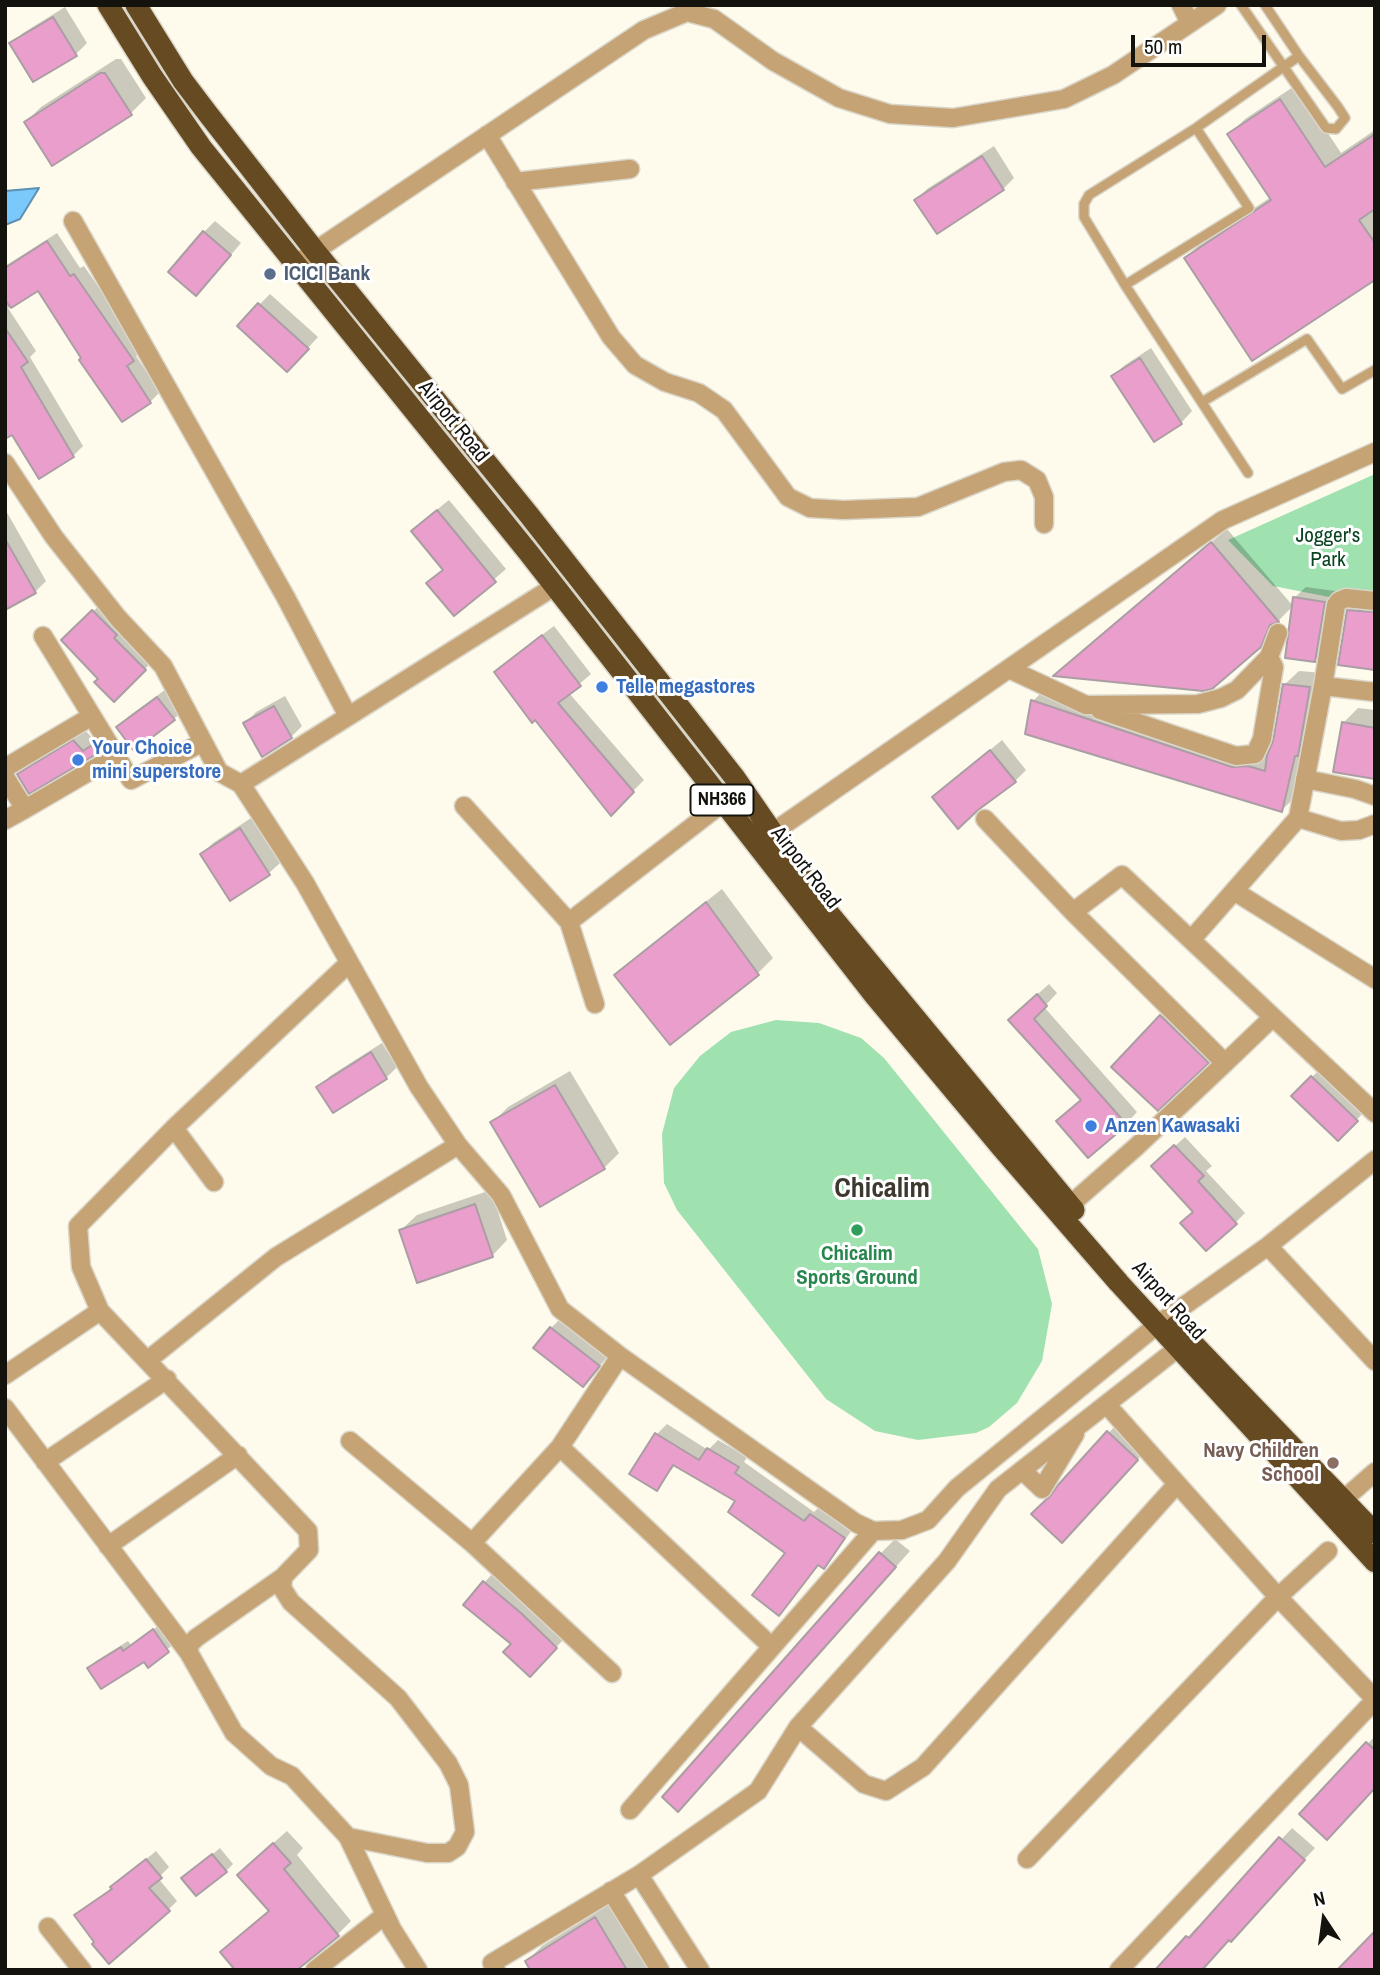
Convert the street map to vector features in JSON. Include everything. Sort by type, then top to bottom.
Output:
[{"type":"highway","name":"Airport Road","points":[[108,5],[201,147],[555,586],[883,1006],[1002,1148],[1163,1321],[1375,1533]]},
{"type":"highway","name":"Airport Road","points":[[136,5],[191,92],[315,251],[529,515],[742,788],[826,910],[1122,1268],[1163,1321],[1178,1348],[1375,1562]]},
{"type":"street","points":[[1181,5],[1190,23]]},
{"type":"street","points":[[294,265],[644,30],[683,8],[714,19],[773,61],[839,98],[890,114],[953,118],[1064,99],[1113,75],[1217,5]]},
{"type":"street","points":[[486,135],[611,337],[635,365],[665,382],[699,393],[724,410],[788,497],[810,508],[918,507],[1004,472],[1021,470],[1037,480],[1044,497],[1044,524]]},
{"type":"street","points":[[515,182],[630,169]]},
{"type":"street","points":[[73,221],[285,596],[348,716]]},
{"type":"street","points":[[772,833],[1223,520],[1375,452]]},
{"type":"street","points":[[5,463],[54,537],[118,618],[163,666],[219,772],[241,784],[305,883],[419,1087],[458,1145],[501,1195],[560,1309],[620,1356],[856,1523],[873,1531],[902,1530],[928,1520],[957,1488],[1163,1321],[1268,1246],[1375,1160]]},
{"type":"street","points":[[241,784],[555,586]]},
{"type":"street","points":[[1191,940],[1298,818],[1339,601],[1346,598],[1375,601]]},
{"type":"street","points":[[1086,705],[1198,704],[1221,698],[1237,690],[1269,657],[1278,633]]},
{"type":"street","points":[[43,636],[131,780],[202,742]]},
{"type":"street","points":[[1009,669],[1086,705],[1237,756],[1255,754],[1262,739],[1274,667],[1269,657]]},
{"type":"street","points":[[1323,686],[1375,692]]},
{"type":"street","points":[[5,768],[92,716]]},
{"type":"street","points":[[5,820],[116,756]]},
{"type":"street","points":[[5,777],[24,809]]},
{"type":"street","points":[[1305,779],[1375,796]]},
{"type":"street","points":[[569,922],[742,788]]},
{"type":"street","points":[[464,806],[569,922],[596,1004]]},
{"type":"street","points":[[1298,818],[1341,831],[1359,830],[1375,824]]},
{"type":"street","points":[[985,819],[1073,912],[1225,1063]]},
{"type":"street","points":[[1073,912],[1122,875],[1375,1113]]},
{"type":"street","points":[[1234,891],[1375,979]]},
{"type":"street","points":[[189,1653],[189,1645],[196,1638],[283,1577],[309,1550],[308,1531],[100,1311],[81,1267],[78,1226],[174,1128],[349,963]]},
{"type":"street","points":[[1070,1205],[1136,1147],[1273,1017]]},
{"type":"street","points":[[174,1128],[214,1182]]},
{"type":"street","points":[[148,1360],[276,1257],[458,1145]]},
{"type":"street","points":[[1268,1246],[1375,1361]]},
{"type":"street","points":[[5,1375],[100,1311]]},
{"type":"street","points":[[496,1970],[492,1962],[639,1875],[758,1791],[798,1727],[947,1561],[998,1489],[1178,1348]]},
{"type":"street","points":[[472,1543],[560,1447],[620,1356]]},
{"type":"street","points":[[45,1462],[167,1379]]},
{"type":"street","points":[[1107,1405],[1278,1597],[1375,1699],[1119,1970]]},
{"type":"street","points":[[8,1416],[189,1653],[234,1733],[271,1766],[292,1776],[348,1837],[385,1915],[418,1970]]},
{"type":"street","points":[[1022,1470],[1042,1489],[1081,1425]]},
{"type":"street","points":[[350,1441],[472,1543],[612,1673]]},
{"type":"street","points":[[560,1447],[772,1647]]},
{"type":"street","points":[[108,1546],[238,1455]]},
{"type":"street","points":[[1343,1500],[1375,1472]]},
{"type":"street","points":[[798,1727],[864,1784],[886,1791],[923,1767],[1177,1484]]},
{"type":"street","points":[[630,1810],[873,1531]]},
{"type":"street","points":[[1027,1859],[1278,1597],[1328,1551]]},
{"type":"street","points":[[283,1577],[282,1588],[291,1602],[398,1698],[448,1763],[459,1785],[465,1832],[457,1847],[448,1853],[427,1853],[348,1837]]},
{"type":"street","points":[[639,1875],[700,1970]]},
{"type":"street","points":[[611,1891],[660,1970]]},
{"type":"street","points":[[315,1970],[385,1915]]},
{"type":"street","points":[[48,1927],[82,1970]]},
{"type":"lane","points":[[1241,5],[1326,128],[1336,129],[1345,118],[1265,5]]},
{"type":"lane","points":[[1248,473],[1125,285],[1084,217],[1084,204],[1089,195],[1196,128],[1299,56]]},
{"type":"lane","points":[[1125,285],[1249,208],[1196,128]]},
{"type":"lane","points":[[1202,402],[1307,339],[1342,389],[1375,370]]},
{"type":"green space","name":"Jogger's Park","points":[[1375,474],[1375,606],[1273,586],[1228,540]]},
{"type":"green space","name":"Chicalim Sports Ground","points":[[776,1020],[819,1023],[861,1038],[884,1058],[1038,1249],[1052,1304],[1042,1361],[1017,1403],[989,1427],[976,1433],[918,1440],[875,1431],[826,1399],[677,1210],[664,1183],[662,1134],[674,1088],[700,1056],[731,1032]]},
{"type":"water","points":[[39,188],[20,219],[5,225],[5,191]]},
{"type":"building","points":[[53,17],[77,56],[33,82],[9,43]]},
{"type":"building","points":[[100,73],[105,73],[132,115],[52,166],[24,122]]},
{"type":"building","points":[[1280,99],[1325,167],[1375,134],[1375,209],[1359,220],[1375,243],[1375,280],[1252,361],[1184,258],[1271,200],[1227,134]]},
{"type":"building","points":[[982,156],[1004,190],[937,234],[914,200]]},
{"type":"building","points":[[203,231],[231,255],[196,296],[168,272]]},
{"type":"building","points":[[47,241],[70,276],[74,274],[134,361],[127,366],[151,403],[122,422],[79,360],[81,358],[38,291],[11,308],[5,300],[5,268]]},
{"type":"building","points":[[258,303],[309,349],[287,372],[237,326]]},
{"type":"building","points":[[5,328],[28,362],[21,367],[74,457],[39,479],[12,435],[5,439]]},
{"type":"building","points":[[1140,358],[1182,424],[1154,442],[1111,376]]},
{"type":"building","points":[[437,510],[496,582],[454,616],[426,583],[443,570],[411,531]]},
{"type":"building","points":[[5,539],[36,593],[5,610]]},
{"type":"building","points":[[1211,542],[1279,622],[1270,625],[1261,647],[1212,689],[1203,691],[1053,676]]},
{"type":"building","points":[[1293,597],[1325,602],[1315,662],[1285,658]]},
{"type":"building","points":[[92,610],[117,635],[114,638],[146,670],[114,702],[94,682],[98,679],[61,640]]},
{"type":"building","points":[[1347,610],[1375,612],[1375,670],[1338,665]]},
{"type":"building","points":[[542,635],[581,686],[558,703],[634,792],[611,816],[535,720],[532,723],[494,672]]},
{"type":"building","points":[[1283,684],[1310,687],[1298,756],[1295,756],[1282,812],[1025,734],[1031,700],[1232,767],[1248,766],[1265,771]]},
{"type":"building","points":[[157,697],[175,720],[134,751],[116,727]]},
{"type":"building","points":[[274,706],[292,738],[262,757],[243,723]]},
{"type":"building","points":[[1342,722],[1375,728],[1375,779],[1333,772]]},
{"type":"building","points":[[73,740],[83,751],[95,743],[100,752],[29,794],[17,774]]},
{"type":"building","points":[[990,750],[1016,782],[978,810],[958,829],[932,797]]},
{"type":"building","points":[[240,828],[270,875],[230,901],[200,854]]},
{"type":"building","points":[[706,902],[759,975],[670,1045],[614,975]]},
{"type":"building","points":[[1037,994],[1047,1006],[1034,1019],[1127,1125],[1088,1158],[1056,1121],[1081,1100],[1008,1020]]},
{"type":"building","points":[[1160,1015],[1209,1063],[1158,1111],[1111,1067]]},
{"type":"building","points":[[371,1052],[387,1079],[333,1113],[316,1087]]},
{"type":"building","points":[[1311,1076],[1358,1121],[1338,1141],[1291,1096]]},
{"type":"building","points":[[555,1085],[605,1169],[540,1207],[490,1122]]},
{"type":"building","points":[[1174,1145],[1204,1176],[1198,1181],[1237,1224],[1206,1251],[1180,1223],[1193,1212],[1151,1166]]},
{"type":"building","points":[[475,1204],[493,1257],[417,1283],[399,1230]]},
{"type":"building","points":[[550,1327],[600,1366],[583,1387],[533,1348]]},
{"type":"building","points":[[1107,1431],[1138,1460],[1062,1543],[1031,1514]]},
{"type":"building","points":[[655,1433],[699,1460],[707,1448],[739,1467],[735,1473],[804,1521],[810,1514],[845,1538],[824,1569],[818,1565],[779,1616],[752,1595],[785,1553],[728,1512],[735,1501],[673,1465],[657,1491],[629,1474]]},
{"type":"building","points":[[879,1552],[896,1567],[678,1812],[662,1797]]},
{"type":"building","points":[[483,1581],[557,1648],[530,1677],[503,1652],[511,1644],[463,1605]]},
{"type":"building","points":[[153,1629],[169,1652],[148,1668],[144,1662],[101,1689],[87,1668],[121,1647],[123,1651]]},
{"type":"building","points":[[1366,1742],[1375,1750],[1375,1788],[1327,1840],[1299,1814]]},
{"type":"building","points":[[1279,1837],[1305,1860],[1231,1942],[1229,1940],[1202,1970],[1155,1970],[1186,1936],[1189,1938]]},
{"type":"building","points":[[273,1843],[291,1863],[284,1869],[339,1936],[297,1970],[235,1970],[220,1952],[269,1911],[237,1875]]},
{"type":"building","points":[[212,1854],[227,1872],[196,1896],[181,1878]]},
{"type":"building","points":[[146,1859],[162,1878],[149,1888],[170,1911],[109,1964],[92,1944],[94,1942],[74,1915],[112,1889],[110,1887]]},
{"type":"building","points":[[595,1917],[627,1970],[530,1970],[525,1961]]},
{"type":"building","points":[[1375,1931],[1375,1970],[1337,1970]]},
{"type":"place","name":"ICICI Bank","points":[[270,274]]},
{"type":"place","name":"Telle megastores","points":[[602,687]]},
{"type":"place","name":"Your Choice mini superstore","points":[[78,760]]},
{"type":"place","name":"Anzen Kawasaki","points":[[1091,1126]]},
{"type":"place","name":"Chicalim Sports Ground","points":[[857,1230]]},
{"type":"place","name":"Navy Children School","points":[[1333,1463]]},
{"type":"district","name":"Chicalim","points":[[882,1189]]}]
